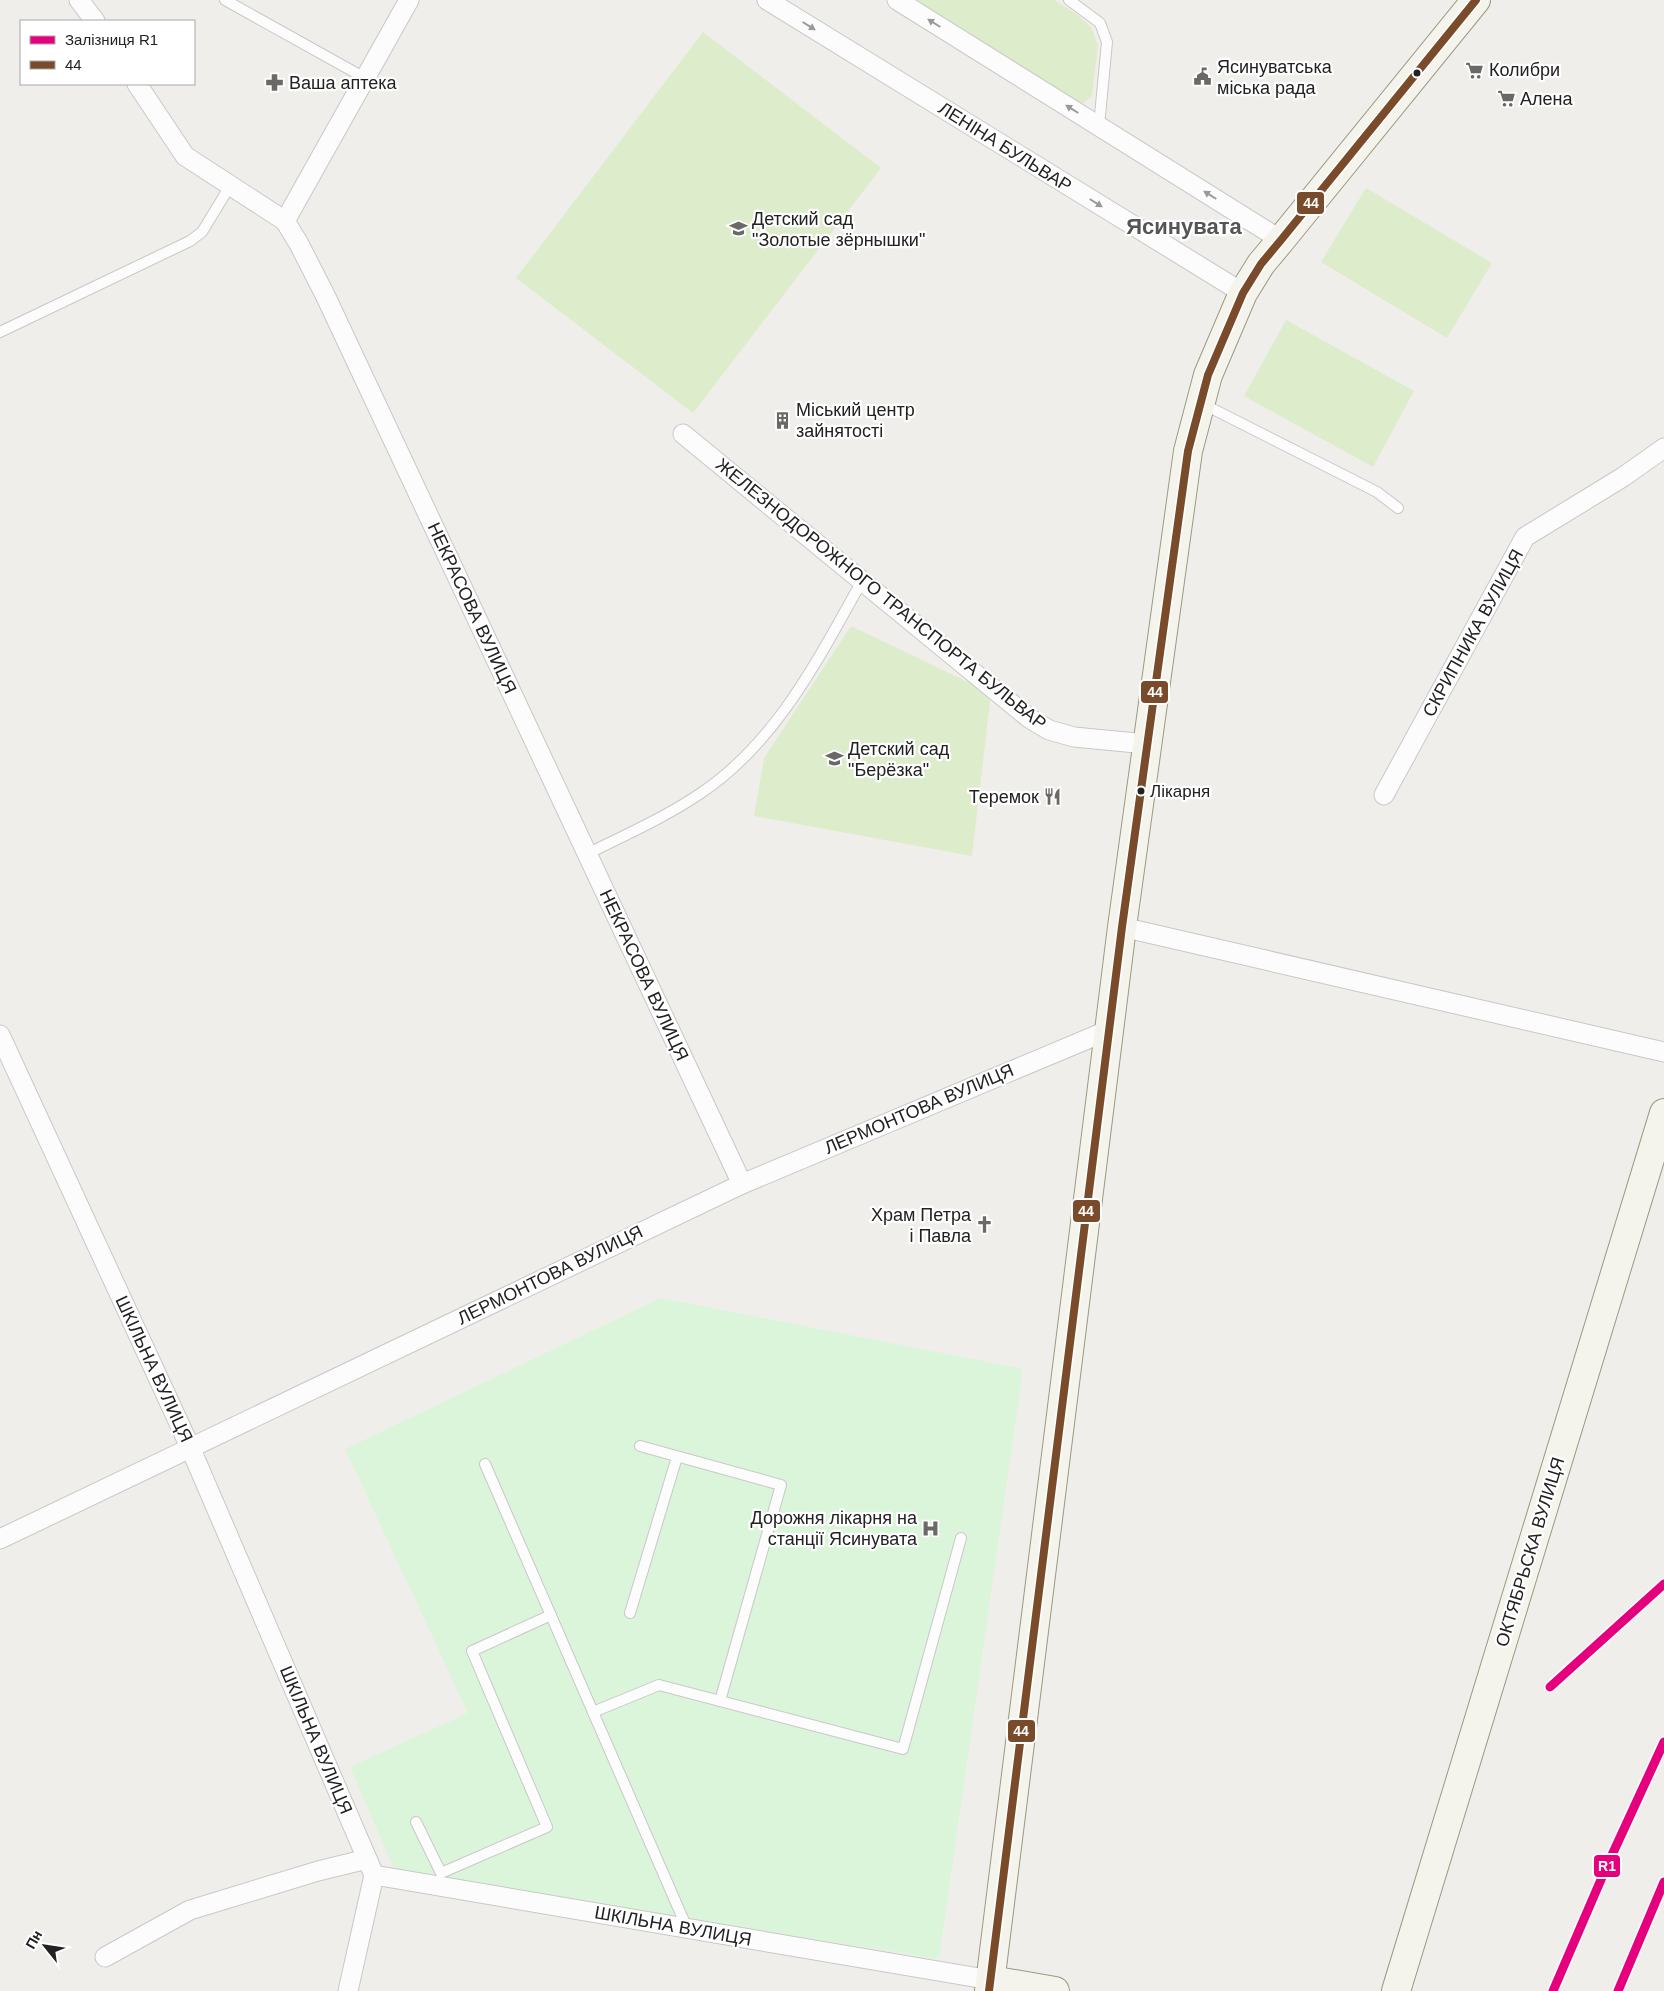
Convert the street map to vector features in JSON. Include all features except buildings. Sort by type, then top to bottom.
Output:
[{"type":"main road","points":[[1054,1991],[990,1985],[1122,927],[1188,451],[1208,375],[1243,294],[1261,264],[1476,0]]},
{"type":"main road","name":"ОКТЯБРЬСКА ВУЛИЦЯ","points":[[1396,1991],[1664,1113]]},
{"type":"street","points":[[79,0],[93,20]]},
{"type":"street","points":[[285,221],[409,0]]},
{"type":"street","name":"ЛЕНІНА БУЛЬВАР","points":[[767,0],[1243,294]]},
{"type":"street","points":[[897,0],[1281,240]]},
{"type":"street","name":"НЕКРАСОВА ВУЛИЦЯ","points":[[138,85],[185,156],[285,221],[299,244],[326,297],[742,1184]]},
{"type":"street","name":"ЖЕЛЕЗНОДОРОЖНОГО ТРАНСПОРТА БУЛЬВАР","points":[[682,434],[1029,718],[1050,730],[1074,737],[1147,744]]},
{"type":"street","name":"СКРИПНИКА ВУЛИЦЯ","points":[[1384,795],[1525,537],[1623,477],[1664,448]]},
{"type":"street","points":[[1122,927],[1664,1052]]},
{"type":"street","name":"ЛЕРМОНТОВА ВУЛИЦЯ","points":[[0,1539],[742,1184],[1109,1030]]},
{"type":"street","name":"ШКІЛЬНА ВУЛИЦЯ","points":[[0,1035],[190,1447],[371,1867],[990,1985]]},
{"type":"street","points":[[105,1957],[190,1910],[318,1871],[371,1867],[348,1991]]},
{"type":"lane","points":[[225,0],[365,78]]},
{"type":"lane","points":[[1069,0],[1100,23],[1107,42],[1099,126]]},
{"type":"lane","points":[[0,332],[190,241],[202,232],[230,186]]},
{"type":"lane","points":[[1201,403],[1377,492],[1398,508]]},
{"type":"lane","points":[[587,854],[701,793],[737,765],[758,744],[784,712],[810,673],[862,581]]},
{"type":"lane","points":[[640,1446],[781,1485],[720,1701]]},
{"type":"lane","points":[[630,1613],[677,1457]]},
{"type":"lane","points":[[485,1464],[687,1928]]},
{"type":"lane","points":[[593,1712],[659,1685],[903,1749],[961,1538]]},
{"type":"lane","points":[[416,1822],[441,1873],[547,1827],[472,1651],[551,1616]]},
{"type":"green space","points":[[912,0],[1054,0],[1075,13],[1091,27],[1098,45],[1092,96],[1084,103],[1075,102]]},
{"type":"green space","points":[[703,32],[881,168],[693,413],[516,278]]},
{"type":"green space","points":[[1366,188],[1492,263],[1447,338],[1321,262]]},
{"type":"green space","points":[[1286,320],[1414,391],[1373,467],[1244,396]]},
{"type":"green space","points":[[851,626],[991,693],[972,856],[754,816],[764,758]]},
{"type":"green space","points":[[661,1298],[1023,1369],[939,1959],[394,1869],[350,1767],[468,1713],[345,1449]]},
{"type":"rail line","name":"R1","points":[[1550,1687],[1664,1584]]},
{"type":"rail line","name":"R1","points":[[1553,1991],[1606,1868],[1664,1742]]},
{"type":"rail line","name":"R1","points":[[1618,1991],[1664,1882]]},
{"type":"transit line","name":"44","points":[[989,1991],[1122,927],[1188,451],[1208,375],[1243,293],[1261,264],[1476,0]]},
{"type":"place","name":"Колибри","points":[[1475,70]]},
{"type":"place","name":"Ясинуватська міська рада","points":[[1203,77]]},
{"type":"place","name":"Ваша аптека","points":[[275,83]]},
{"type":"place","name":"Алена","points":[[1506,99]]},
{"type":"place","name":"Детский сад \"Золотые зёрнышки\"","points":[[738,229]]},
{"type":"place","name":"Міський центр зайнятості","points":[[782,420]]},
{"type":"place","name":"Детский сад \"Берёзка\"","points":[[834,759]]},
{"type":"place","name":"Лікарня","points":[[1141,791]]},
{"type":"place","name":"Теремок","points":[[1053,797]]},
{"type":"place","name":"Храм Петра і Павла","points":[[985,1225]]},
{"type":"place","name":"Дорожня лікарня на станції Ясинувата","points":[[931,1528]]},
{"type":"district","name":"Ясинувата","points":[[1184,226]]}]
